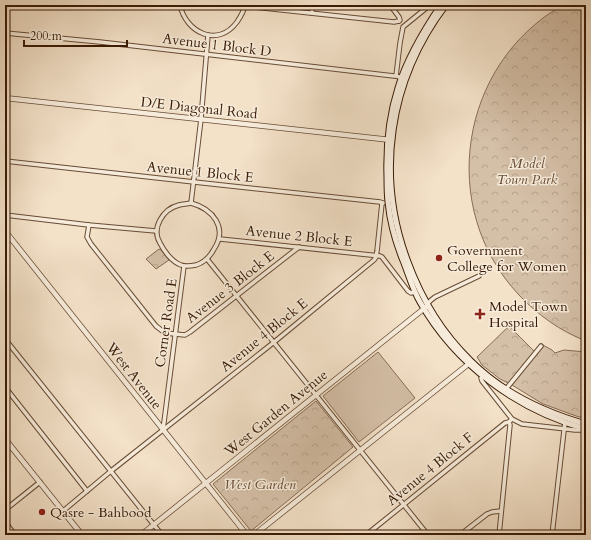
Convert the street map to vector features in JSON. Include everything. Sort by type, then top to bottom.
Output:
[{"type":"main road","points":[[441,5],[420,38],[401,77],[394,102],[386,163],[387,202],[397,243],[415,292],[441,332],[455,349],[483,377],[510,395],[547,416],[586,427]]},
{"type":"main road","points":[[401,77],[433,23],[446,5]]},
{"type":"main road","points":[[387,202],[426,307]]},
{"type":"main road","points":[[470,363],[506,389],[535,405],[586,427]]},
{"type":"street","points":[[180,5],[184,18],[188,24],[198,31],[208,35],[221,34],[230,29],[241,16],[245,6],[394,22],[399,21]]},
{"type":"street","points":[[312,5],[312,13]]},
{"type":"street","points":[[390,5],[399,17],[399,21],[404,26]]},
{"type":"street","points":[[401,77],[402,32],[404,26],[430,5]]},
{"type":"street","name":"Avenue 1 Block D","points":[[5,33],[100,42],[401,77]]},
{"type":"street","points":[[191,203],[201,119],[208,35]]},
{"type":"street","name":"D/E Diagonal Road","points":[[5,98],[390,140]]},
{"type":"street","name":"Avenue 1 Block E","points":[[5,161],[387,202]]},
{"type":"street","points":[[387,202],[377,255],[382,257],[410,292],[415,292]]},
{"type":"street","points":[[191,203],[204,208],[213,216],[219,227],[220,239],[207,259],[194,265],[184,266],[177,264],[167,254],[157,238],[156,231],[159,221],[169,210],[178,205],[191,203]]},
{"type":"street","points":[[5,215],[156,231]]},
{"type":"street","name":"Avenue 3 Block E","points":[[89,225],[87,237],[91,244],[156,326],[165,333],[184,335],[190,332],[299,247]]},
{"type":"street","name":"West Avenue","points":[[5,231],[247,535]]},
{"type":"street","name":"Avenue 2 Block E","points":[[220,239],[377,255]]},
{"type":"street","name":"Avenue 4 Block E","points":[[63,511],[111,470],[374,260],[377,255]]},
{"type":"street","points":[[207,259],[428,535]]},
{"type":"street","name":"Corner Road E","points":[[163,430],[184,266]]},
{"type":"street","points":[[426,307],[430,301],[435,298],[479,276]]},
{"type":"street","name":"West Garden Avenue","points":[[141,535],[426,307]]},
{"type":"street","points":[[5,339],[162,535]]},
{"type":"street","points":[[506,389],[541,346]]},
{"type":"street","points":[[254,535],[470,363]]},
{"type":"street","points":[[483,377],[481,378],[482,381],[511,420],[522,424],[564,429],[582,430],[586,427]]},
{"type":"street","points":[[5,387],[87,491]]},
{"type":"street","points":[[499,535],[511,420]]},
{"type":"street","name":"Avenue 4 Block F","points":[[366,535],[511,420]]},
{"type":"street","points":[[552,535],[565,422]]},
{"type":"street","points":[[5,439],[82,535]]},
{"type":"street","points":[[5,510],[40,482]]},
{"type":"street","points":[[5,502],[9,507]]},
{"type":"street","points":[[460,535],[487,514],[492,512],[501,512]]},
{"type":"street","points":[[5,522],[15,535]]},
{"type":"green space","name":"Model Town Park","points":[[563,5],[586,5],[586,341],[558,327],[534,309],[519,295],[493,260],[477,221],[469,181],[471,140],[482,100],[501,63],[528,31]]},
{"type":"green space","points":[[159,249],[169,260],[156,269],[146,259]]},
{"type":"green space","points":[[509,326],[536,353],[541,344],[555,353],[564,350],[586,352],[586,416],[579,417],[543,404],[500,379],[482,365],[477,357]]},
{"type":"green space","points":[[378,352],[415,398],[359,442],[323,396]]},
{"type":"green space","name":"West Garden","points":[[316,401],[353,447],[251,531],[213,484]]},
{"type":"place","name":"Government College for Women","points":[[439,258]]},
{"type":"place","name":"Model Town Hospital","points":[[480,314]]},
{"type":"place","name":"Qasre - Bahbood","points":[[42,512]]}]
